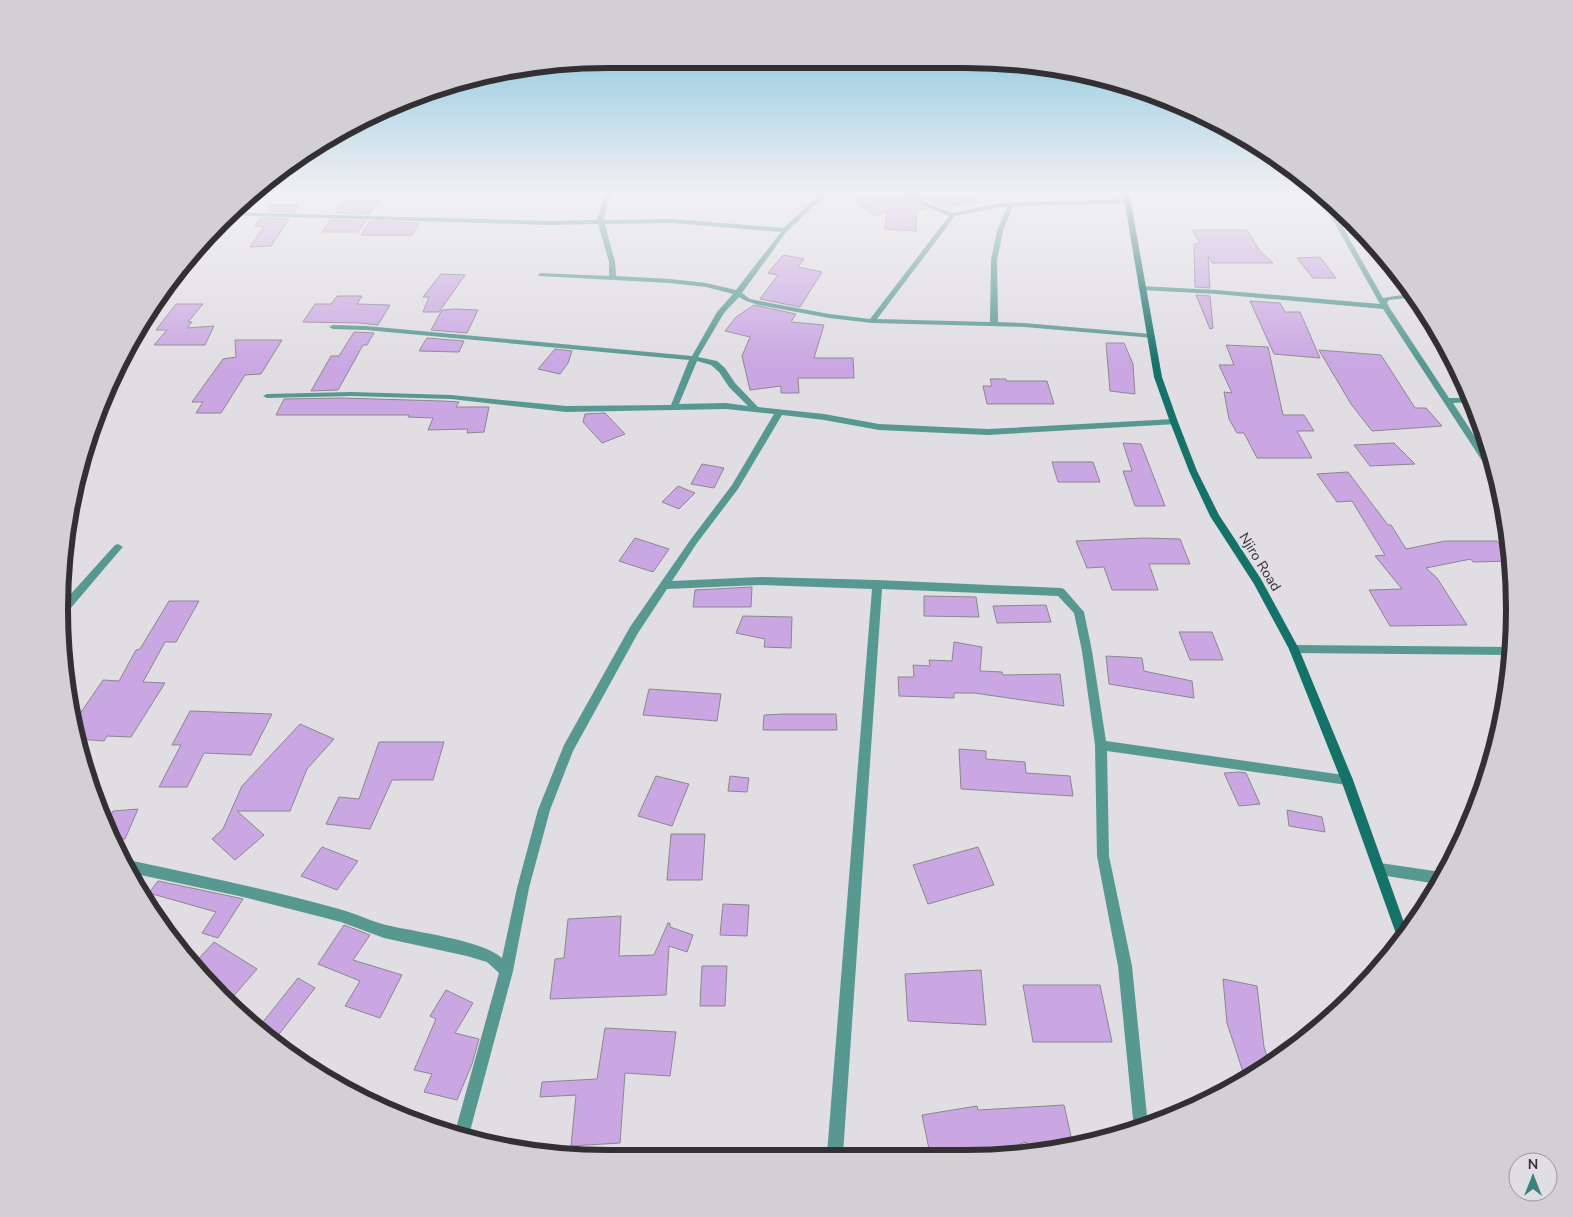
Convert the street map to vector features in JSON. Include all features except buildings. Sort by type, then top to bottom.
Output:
[{"type":"street","points":[[608,249],[612,262],[613,278]]},
{"type":"street","points":[[674,406],[694,358],[721,312],[738,293],[771,249]]},
{"type":"street","points":[[872,321],[927,249]]},
{"type":"street","points":[[994,324],[994,260],[996,249]]},
{"type":"street","name":"Njiro Road","points":[[1135,249],[1158,377],[1193,471],[1214,516],[1258,582],[1294,649],[1347,780],[1380,869],[1400,930]]},
{"type":"street","points":[[1352,249],[1385,307],[1484,457]]},
{"type":"street","points":[[541,275],[706,285],[738,293],[748,300],[766,304],[829,316],[872,321],[1059,327],[1151,336]]},
{"type":"street","points":[[1141,288],[1216,292],[1385,307]]},
{"type":"street","points":[[1385,307],[1383,301],[1387,298],[1406,296]]},
{"type":"street","points":[[333,327],[376,329],[694,358],[714,364],[722,370],[732,385],[755,408]]},
{"type":"street","points":[[267,396],[351,394],[451,397],[566,410],[726,406],[824,417],[879,427],[988,432],[1174,422]]},
{"type":"street","points":[[1447,401],[1464,400]]},
{"type":"street","points":[[463,1130],[506,971],[523,888],[544,810],[568,749],[634,630],[694,541],[735,487],[780,412]]},
{"type":"street","points":[[68,604],[118,547]]},
{"type":"street","points":[[665,585],[760,581],[1061,592],[1079,612],[1088,651],[1101,746],[1103,856],[1125,966],[1140,1120]]},
{"type":"street","points":[[835,1150],[878,584]]},
{"type":"street","points":[[1294,649],[1503,651]]},
{"type":"street","points":[[1101,746],[1347,780]]},
{"type":"street","points":[[134,867],[239,890],[341,916],[384,931],[467,949],[491,957],[506,971]]},
{"type":"street","points":[[1380,869],[1434,877]]}]
